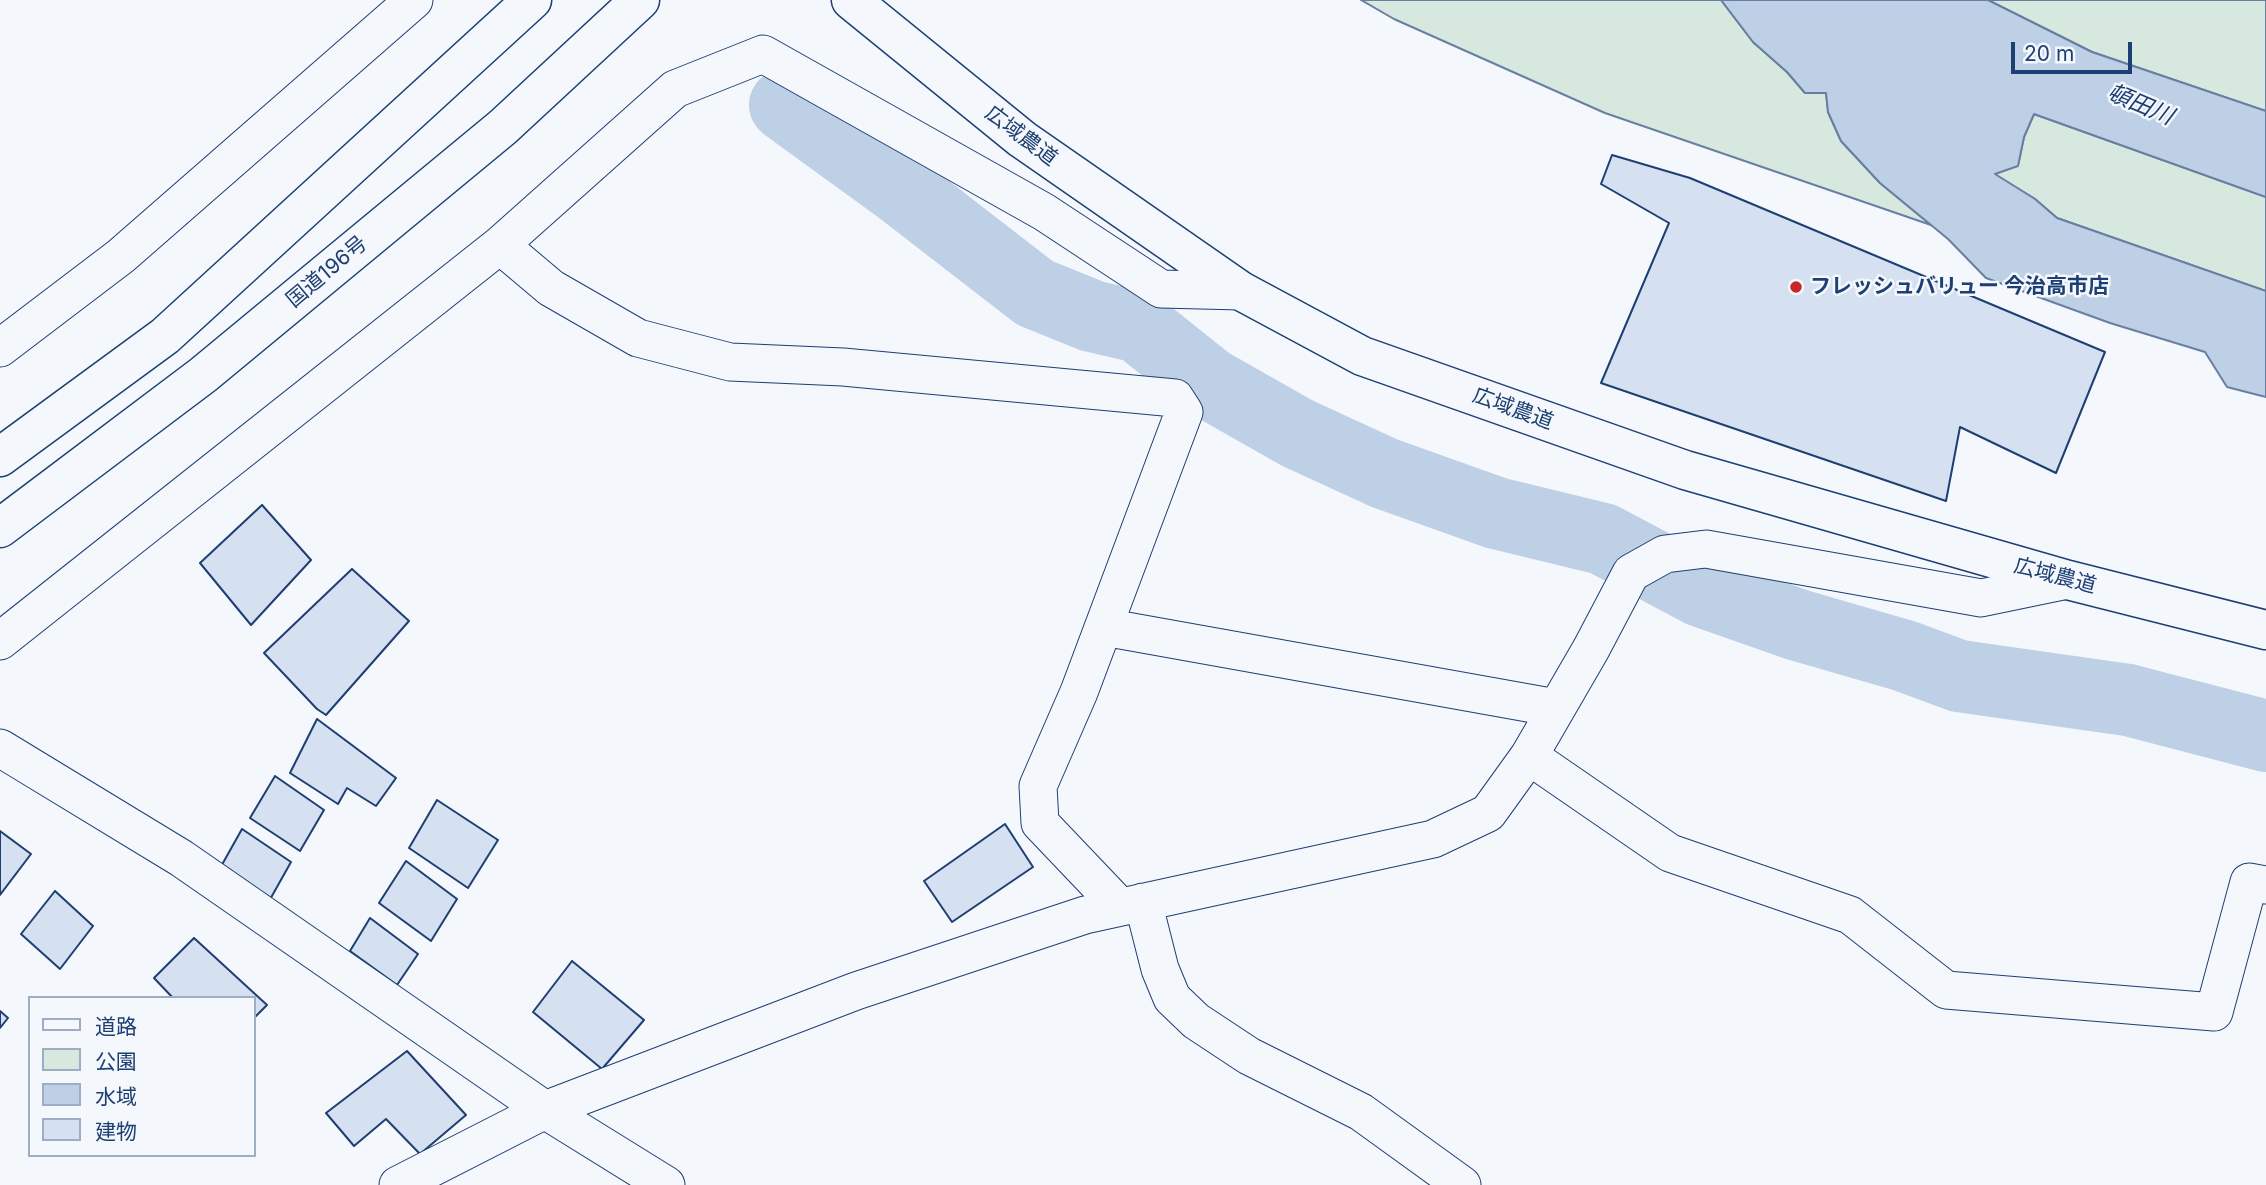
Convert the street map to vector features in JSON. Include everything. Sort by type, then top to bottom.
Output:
[{"type":"main road","points":[[0,457],[165,336],[532,0]]},
{"type":"main road","name":"国道196号","points":[[0,528],[224,358],[503,127],[640,0]]},
{"type":"main road","name":"広域農道","points":[[851,0],[1022,139],[1241,291],[1362,356],[1685,470],[2068,580],[2266,630]]},
{"type":"street","points":[[0,348],[121,256],[414,0]]},
{"type":"street","points":[[0,641],[500,245],[676,89],[763,54],[1044,212],[1161,289],[1241,291]]},
{"type":"street","points":[[500,245],[551,288],[638,338],[730,362],[843,367],[1175,398],[1184,412],[1079,692],[1038,786],[1040,823],[1132,905],[1172,998],[1196,1021],[1249,1056],[1361,1112],[1462,1185]]},
{"type":"street","points":[[398,1185],[545,1110],[856,991],[1085,915],[1433,839],[1488,813],[1529,756],[1591,649],[1630,573],[1665,554],[1706,549],[1981,598],[2068,580]]},
{"type":"street","points":[[1104,627],[1556,708]]},
{"type":"street","points":[[0,748],[181,858],[545,1110],[666,1185]]},
{"type":"street","points":[[1529,756],[1670,853],[1850,915],[1946,990],[2214,1012],[2249,882],[2266,885]]},
{"type":"green space","points":[[1361,0],[1721,0],[1753,42],[1787,72],[1805,93],[1826,92],[1828,112],[1841,141],[1880,183],[1931,225],[1605,113],[1394,19]]},
{"type":"green space","points":[[1988,0],[2266,0],[2266,111],[2092,52]]},
{"type":"green space","points":[[2034,114],[2266,197],[2266,291],[2057,218],[2035,199],[1994,174],[2018,165],[2024,137]]},
{"type":"water","name":"頓田川","points":[[1721,0],[1988,0],[2092,52],[2266,111],[2266,197],[2034,114],[2024,137],[2018,166],[1995,174],[2035,199],[2057,218],[2266,291],[2266,397],[2227,387],[2205,352],[2110,323],[1986,278],[1948,239],[1880,183],[1841,141],[1828,112],[1826,93],[1805,93],[1787,72],[1753,42]]},
{"type":"building","name":"フレッシュバリュー 今治高市店","points":[[1612,155],[1690,178],[2105,352],[2056,473],[1960,427],[1946,501],[1601,383],[1669,223],[1601,184]]},
{"type":"building","points":[[262,505],[311,560],[251,625],[200,563]]},
{"type":"building","points":[[352,569],[409,621],[326,715],[317,709],[264,653]]},
{"type":"building","points":[[317,719],[396,778],[376,806],[347,788],[338,804],[290,773]]},
{"type":"building","points":[[275,776],[324,810],[300,851],[250,818]]},
{"type":"building","points":[[437,800],[498,840],[468,888],[409,848]]},
{"type":"building","points":[[1005,824],[1033,867],[952,922],[924,881]]},
{"type":"building","points":[[242,829],[291,862],[268,903],[219,870]]},
{"type":"building","points":[[0,831],[31,854],[0,895]]},
{"type":"building","points":[[406,861],[457,899],[431,941],[379,903]]},
{"type":"building","points":[[55,891],[93,926],[60,969],[21,934]]},
{"type":"building","points":[[370,918],[418,954],[397,985],[350,951]]},
{"type":"building","points":[[194,938],[267,1005],[256,1016],[256,996],[171,996],[154,978]]},
{"type":"building","points":[[572,961],[644,1020],[602,1069],[533,1012]]},
{"type":"building","points":[[0,1011],[8,1018],[0,1028]]},
{"type":"building","points":[[407,1051],[466,1115],[420,1154],[386,1119],[354,1146],[326,1113]]},
{"type":"waterway","points":[[785,105],[898,187],[1035,293],[1092,316],[1139,327],[1209,383],[1297,433],[1384,473],[1496,513],[1603,539],[1701,591],[1959,676],[2128,700],[2266,736]]},
{"type":"place","name":"フレッシュバリュー 今治高市店","points":[[1796,287]]}]
